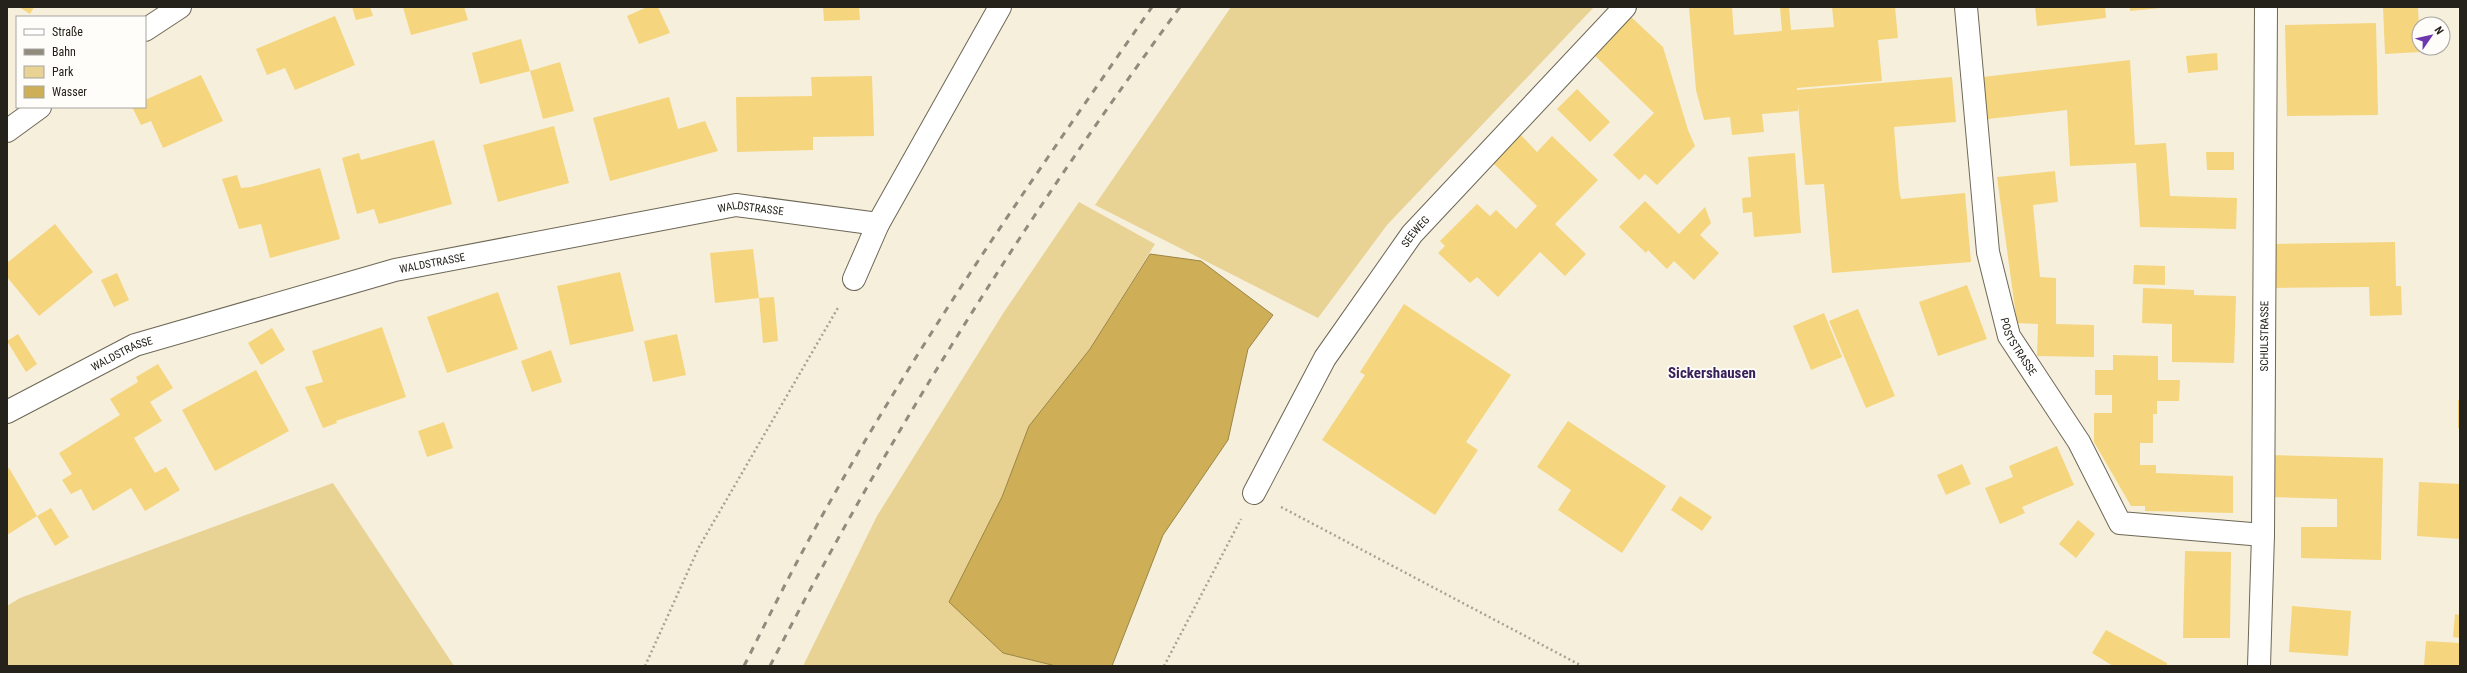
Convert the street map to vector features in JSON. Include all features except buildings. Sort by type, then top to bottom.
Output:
[{"type":"street","points":[[146,29],[180,7]]},
{"type":"street","points":[[854,278],[878,224],[1000,7]]},
{"type":"street","name":"SEEWEG","points":[[1254,494],[1325,358],[1412,234],[1625,7]]},
{"type":"street","name":"POSTSTRASSE","points":[[1966,7],[1988,252],[2008,336],[2079,442],[2120,522],[2263,535]]},
{"type":"street","name":"SCHULSTRASSE","points":[[2259,666],[2263,535],[2266,7]]},
{"type":"street","points":[[7,131],[39,108]]},
{"type":"street","name":"WALDSTRASSE","points":[[7,412],[135,345],[395,270],[736,205],[878,224]]},
{"type":"path","points":[[645,666],[699,547],[854,278]]},
{"type":"path","points":[[1164,666],[1254,494],[1582,666]]},
{"type":"green space","points":[[1231,7],[1594,7],[1387,225],[1318,318],[1095,205]]},
{"type":"green space","points":[[1079,202],[1155,244],[1090,349],[1029,426],[1002,497],[1003,653],[1056,666],[803,666],[877,516],[1004,312]]},
{"type":"green space","points":[[333,483],[454,666],[7,666],[7,606],[20,598]]},
{"type":"water","points":[[1150,254],[1201,261],[1273,315],[1248,349],[1228,440],[1163,535],[1112,666],[1056,666],[1003,653],[949,602],[1002,497],[1029,426],[1090,349]]},
{"type":"railway","points":[[744,666],[786,582],[820,520],[906,373],[945,311],[1068,128],[1152,7]]},
{"type":"railway","points":[[770,666],[862,495],[962,329],[1068,166],[1180,7]]},
{"type":"district","name":"Sickershausen","points":[[1712,373]]}]
